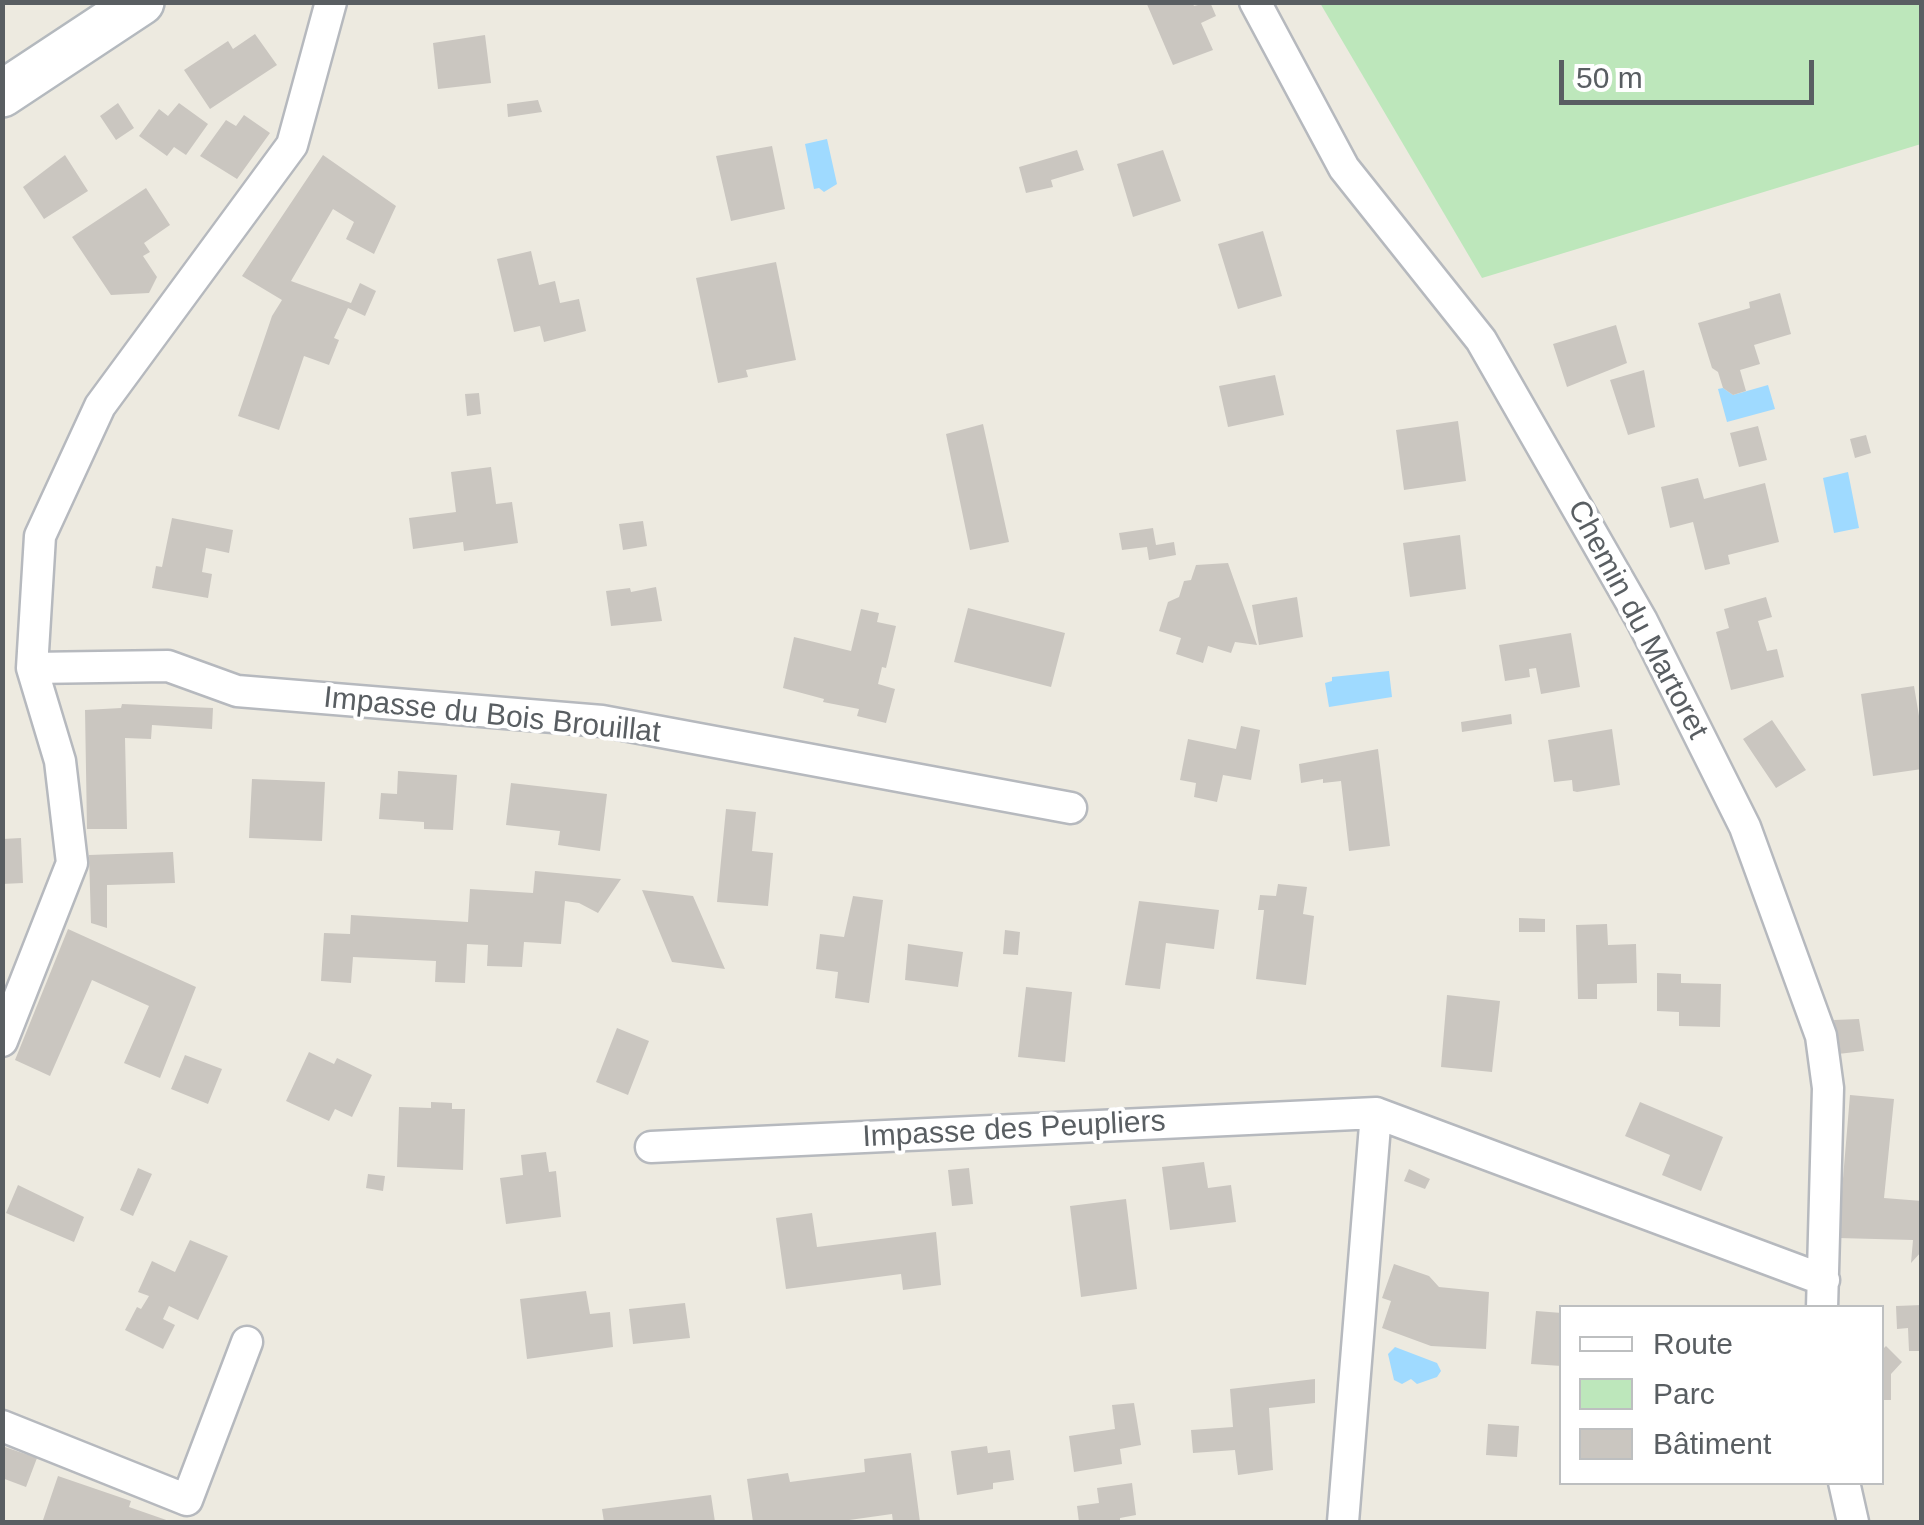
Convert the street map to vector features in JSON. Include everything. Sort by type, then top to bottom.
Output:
[{"type":"main road","points":[[2,94],[140,2]]},
{"type":"street","points":[[2,1041],[72,863],[60,761],[32,668],[40,536],[100,406],[292,144],[331,2]]},
{"type":"street","name":"Chemin du Martoret","points":[[1255,2],[1344,168],[1481,340],[1642,621],[1745,827],[1821,1036],[1828,1088],[1823,1294]]},
{"type":"street","name":"Impasse du Bois Brouillat","points":[[32,668],[168,666],[237,691],[602,721],[1071,808]]},
{"type":"street","points":[[1343,1522],[1376,1113]]},
{"type":"street","name":"Impasse des Peupliers","points":[[651,1147],[1376,1113],[1823,1294]]},
{"type":"street","points":[[2,1426],[187,1500],[248,1342]]},
{"type":"street","points":[[1845,1485],[1853,1522]]},
{"type":"green space","points":[[1320,3],[1921,3],[1921,144],[1482,278]]},
{"type":"water","points":[[827,139],[837,184],[824,192],[814,189],[805,144]]},
{"type":"water","points":[[1768,385],[1775,409],[1727,422],[1718,389],[1733,395]]},
{"type":"water","points":[[1848,472],[1859,528],[1834,533],[1823,478]]},
{"type":"water","points":[[1389,671],[1392,697],[1329,707],[1325,683],[1332,681],[1332,677]]},
{"type":"water","points":[[1395,1347],[1437,1363],[1441,1371],[1437,1377],[1417,1384],[1411,1379],[1402,1384],[1394,1380],[1388,1354]]},
{"type":"building","points":[[1146,2],[1192,2],[1194,6],[1210,2],[1216,16],[1201,23],[1213,50],[1173,65]]},
{"type":"building","points":[[255,34],[277,65],[210,109],[184,70],[228,41],[233,49]]},
{"type":"building","points":[[485,35],[491,83],[438,89],[433,43]]},
{"type":"building","points":[[538,100],[542,112],[508,117],[507,104]]},
{"type":"building","points":[[118,103],[134,128],[116,140],[100,116]]},
{"type":"building","points":[[179,103],[208,124],[186,155],[174,147],[167,156],[139,136],[159,109],[168,116]]},
{"type":"building","points":[[244,115],[270,133],[237,179],[200,156],[226,120],[236,126]]},
{"type":"building","points":[[772,146],[785,209],[731,221],[716,156]]},
{"type":"building","points":[[1077,150],[1084,170],[1051,180],[1053,187],[1026,193],[1019,167]]},
{"type":"building","points":[[1163,150],[1181,201],[1133,217],[1117,164]]},
{"type":"building","points":[[65,155],[88,191],[44,219],[23,187]]},
{"type":"building","points":[[323,155],[396,206],[374,254],[346,239],[354,222],[333,209],[291,281],[351,303],[360,283],[376,291],[365,316],[348,308],[334,338],[339,340],[329,365],[304,356],[279,430],[238,416],[272,316],[282,300],[242,276]]},
{"type":"building","points":[[146,188],[170,225],[144,243],[150,252],[143,256],[157,277],[149,293],[111,295],[72,237]]},
{"type":"building","points":[[1263,231],[1282,296],[1238,309],[1218,244]]},
{"type":"building","points":[[531,251],[539,285],[555,281],[560,303],[579,299],[586,331],[544,342],[540,326],[514,332],[497,259]]},
{"type":"building","points":[[776,262],[796,360],[746,370],[748,377],[718,383],[696,278]]},
{"type":"building","points":[[1780,293],[1791,334],[1754,345],[1760,364],[1740,370],[1746,391],[1733,395],[1723,388],[1718,372],[1712,368],[1698,323],[1750,308],[1749,302]]},
{"type":"building","points":[[1616,325],[1627,363],[1567,387],[1553,344]]},
{"type":"building","points":[[1644,370],[1655,427],[1628,435],[1610,380]]},
{"type":"building","points":[[1275,375],[1284,415],[1228,427],[1219,386]]},
{"type":"building","points":[[479,393],[481,414],[467,416],[465,394]]},
{"type":"building","points":[[1458,421],[1466,481],[1404,490],[1396,430]]},
{"type":"building","points":[[983,424],[1009,542],[970,550],[946,434]]},
{"type":"building","points":[[1758,426],[1767,460],[1739,467],[1730,433]]},
{"type":"building","points":[[1866,435],[1871,453],[1855,458],[1850,439]]},
{"type":"building","points":[[491,467],[496,504],[512,502],[518,543],[464,551],[463,542],[413,549],[409,518],[456,512],[451,472]]},
{"type":"building","points":[[1698,478],[1704,499],[1765,483],[1779,542],[1728,555],[1730,564],[1705,570],[1693,522],[1670,528],[1661,487]]},
{"type":"building","points":[[172,518],[233,530],[229,553],[206,548],[202,572],[212,574],[208,598],[152,588],[156,566],[162,567]]},
{"type":"building","points":[[643,521],[647,546],[623,550],[619,524]]},
{"type":"building","points":[[1153,528],[1156,545],[1174,542],[1176,555],[1149,560],[1147,547],[1122,550],[1119,533]]},
{"type":"building","points":[[1460,535],[1466,589],[1410,597],[1403,543]]},
{"type":"building","points":[[1228,563],[1257,645],[1235,642],[1231,653],[1208,646],[1203,663],[1176,654],[1181,638],[1159,631],[1168,602],[1179,597],[1184,581],[1191,580],[1196,565]]},
{"type":"building","points":[[656,587],[662,621],[611,626],[606,591]]},
{"type":"building","points":[[1297,597],[1303,637],[1259,645],[1252,605]]},
{"type":"building","points":[[1766,597],[1772,617],[1758,621],[1767,651],[1777,649],[1784,677],[1731,690],[1716,632],[1729,628],[1724,609]]},
{"type":"building","points":[[968,608],[1065,633],[1051,687],[954,662]]},
{"type":"building","points":[[861,609],[879,613],[877,622],[896,626],[878,684],[895,689],[886,723],[857,716],[859,709],[783,688],[794,637],[851,651]]},
{"type":"building","points":[[1571,633],[1580,687],[1541,694],[1536,668],[1529,669],[1530,677],[1505,681],[1499,645]]},
{"type":"building","points":[[1914,686],[1922,734],[1922,769],[1873,776],[1861,694]]},
{"type":"building","points":[[122,704],[213,708],[212,729],[152,725],[151,739],[125,738],[127,829],[87,829],[85,710],[121,708]]},
{"type":"building","points":[[1511,714],[1512,724],[1462,732],[1461,722]]},
{"type":"building","points":[[1772,720],[1806,770],[1776,788],[1743,739]]},
{"type":"building","points":[[1241,726],[1260,730],[1251,780],[1223,775],[1217,802],[1194,797],[1196,783],[1180,780],[1188,739],[1236,749]]},
{"type":"building","points":[[1612,729],[1620,785],[1577,792],[1573,791],[1572,780],[1554,782],[1548,740]]},
{"type":"building","points":[[1378,749],[1390,846],[1349,851],[1341,781],[1301,783],[1299,764]]},
{"type":"building","points":[[398,771],[457,775],[453,830],[424,829],[424,822],[379,819],[381,793],[397,794]]},
{"type":"building","points":[[252,779],[325,782],[322,841],[249,838]]},
{"type":"building","points":[[511,783],[607,794],[600,851],[558,845],[560,831],[506,825]]},
{"type":"building","points":[[726,809],[756,812],[752,851],[773,853],[768,906],[717,902]]},
{"type":"building","points":[[21,838],[23,883],[2,884],[2,839]]},
{"type":"building","points":[[173,852],[175,883],[107,885],[107,928],[91,923],[89,855]]},
{"type":"building","points":[[535,871],[621,879],[598,913],[565,901],[561,944],[524,942],[522,967],[487,966],[488,945],[467,944],[465,983],[435,982],[436,961],[353,957],[351,983],[321,981],[324,933],[350,934],[351,915],[468,922],[470,889],[533,893]]},
{"type":"building","points":[[1278,884],[1307,887],[1303,914],[1314,916],[1306,985],[1256,979],[1264,910],[1258,910],[1260,895],[1276,896]]},
{"type":"building","points":[[642,890],[693,896],[725,969],[672,962]]},
{"type":"building","points":[[853,896],[883,900],[869,1003],[835,998],[838,972],[816,969],[820,934],[844,937]]},
{"type":"building","points":[[1139,901],[1219,910],[1214,949],[1166,943],[1160,989],[1125,985]]},
{"type":"building","points":[[1519,918],[1545,919],[1545,932],[1519,932]]},
{"type":"building","points":[[1607,924],[1608,945],[1636,944],[1637,983],[1597,984],[1597,999],[1578,999],[1576,925]]},
{"type":"building","points":[[68,929],[196,987],[160,1078],[124,1063],[149,1006],[92,980],[50,1076],[15,1060]]},
{"type":"building","points":[[1005,930],[1020,932],[1018,955],[1003,954]]},
{"type":"building","points":[[908,944],[963,952],[958,987],[905,980]]},
{"type":"building","points":[[1657,973],[1681,974],[1681,983],[1721,984],[1720,1027],[1679,1026],[1679,1012],[1657,1011]]},
{"type":"building","points":[[1026,987],[1072,992],[1065,1062],[1018,1057]]},
{"type":"building","points":[[1447,995],[1500,1001],[1492,1072],[1441,1067]]},
{"type":"building","points":[[1859,1019],[1864,1051],[1838,1054],[1834,1020]]},
{"type":"building","points":[[617,1028],[649,1041],[628,1095],[596,1082]]},
{"type":"building","points":[[309,1052],[334,1064],[337,1058],[372,1075],[352,1117],[335,1109],[329,1121],[286,1101]]},
{"type":"building","points":[[185,1055],[222,1069],[208,1104],[171,1089]]},
{"type":"building","points":[[1850,1095],[1894,1099],[1884,1198],[1922,1201],[1922,1251],[1911,1263],[1913,1240],[1838,1238]]},
{"type":"building","points":[[431,1102],[452,1103],[452,1109],[465,1109],[463,1170],[397,1167],[399,1107],[431,1108]]},
{"type":"building","points":[[1640,1102],[1723,1137],[1701,1191],[1662,1175],[1670,1155],[1625,1136]]},
{"type":"building","points":[[546,1152],[549,1172],[556,1171],[561,1217],[506,1224],[500,1178],[523,1175],[521,1155]]},
{"type":"building","points":[[1204,1162],[1208,1188],[1231,1185],[1236,1222],[1170,1230],[1162,1167]]},
{"type":"building","points":[[138,1168],[152,1174],[133,1216],[120,1210]]},
{"type":"building","points":[[969,1168],[973,1204],[952,1206],[948,1170]]},
{"type":"building","points":[[1409,1169],[1430,1179],[1425,1189],[1404,1181]]},
{"type":"building","points":[[368,1174],[385,1176],[383,1191],[366,1188]]},
{"type":"building","points":[[18,1185],[84,1217],[74,1242],[6,1213]]},
{"type":"building","points":[[1126,1199],[1137,1289],[1081,1297],[1070,1206]]},
{"type":"building","points":[[812,1213],[817,1247],[936,1232],[941,1285],[903,1290],[901,1274],[786,1289],[776,1218]]},
{"type":"building","points":[[190,1240],[228,1256],[198,1320],[169,1306],[163,1319],[175,1325],[163,1349],[125,1330],[137,1307],[141,1309],[149,1296],[138,1292],[152,1261],[175,1272]]},
{"type":"building","points":[[1394,1264],[1429,1276],[1439,1287],[1489,1292],[1486,1349],[1431,1346],[1382,1328],[1391,1301],[1382,1298]]},
{"type":"building","points":[[586,1291],[590,1314],[610,1312],[613,1347],[527,1359],[520,1299]]},
{"type":"building","points":[[685,1303],[690,1338],[633,1344],[629,1309]]},
{"type":"building","points":[[1922,1305],[1922,1351],[1909,1351],[1908,1328],[1897,1329],[1896,1306]]},
{"type":"building","points":[[1536,1311],[1559,1313],[1559,1366],[1531,1364]]},
{"type":"building","points":[[1884,1348],[1902,1362],[1891,1374],[1891,1400],[1884,1400]]},
{"type":"building","points":[[1315,1379],[1315,1403],[1269,1408],[1273,1470],[1238,1475],[1235,1450],[1193,1453],[1191,1430],[1233,1427],[1230,1389]]},
{"type":"building","points":[[1134,1403],[1141,1445],[1120,1449],[1122,1464],[1074,1472],[1069,1436],[1115,1429],[1112,1405]]},
{"type":"building","points":[[1488,1424],[1519,1426],[1517,1457],[1486,1455]]},
{"type":"building","points":[[2,1446],[37,1458],[26,1487],[2,1478]]},
{"type":"building","points":[[987,1446],[988,1453],[1010,1450],[1014,1480],[993,1483],[993,1489],[957,1495],[951,1451]]},
{"type":"building","points":[[911,1453],[920,1522],[893,1522],[892,1514],[835,1522],[753,1522],[747,1479],[788,1473],[790,1482],[865,1472],[864,1459]]},
{"type":"building","points":[[58,1476],[131,1501],[129,1507],[172,1522],[43,1520]]},
{"type":"building","points":[[1132,1483],[1136,1515],[1120,1518],[1120,1522],[1079,1522],[1077,1506],[1099,1503],[1097,1488]]},
{"type":"building","points":[[711,1495],[715,1522],[604,1522],[602,1509]]}]
